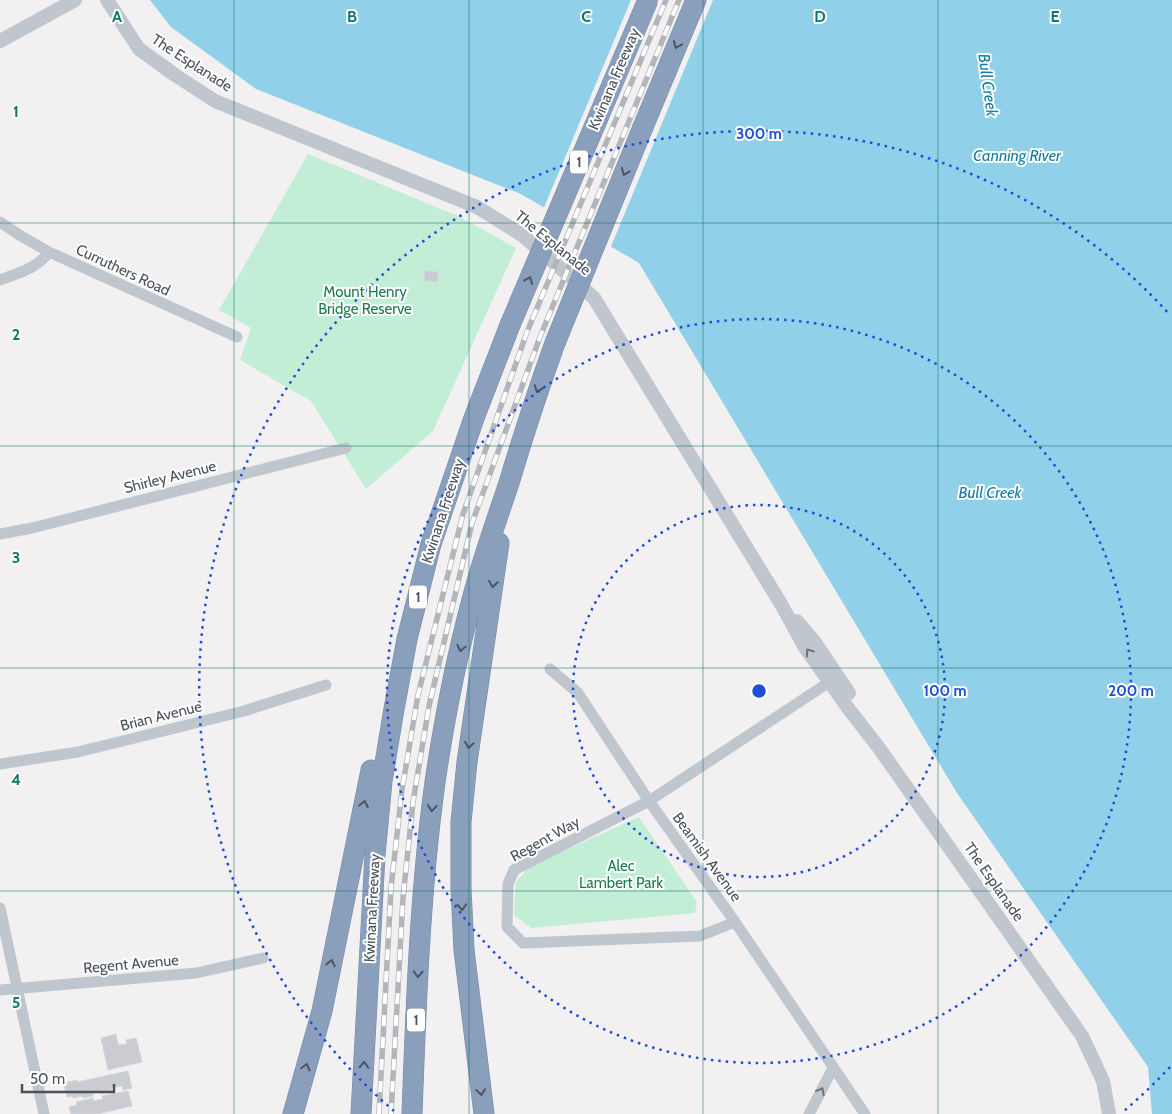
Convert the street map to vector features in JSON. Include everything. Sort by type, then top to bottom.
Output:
[{"type":"highway","name":"Kwinana Freeway","points":[[361,1114],[375,855],[382,781],[407,639],[431,544],[474,418],[507,331],[648,0]]},
{"type":"highway","name":"1","points":[[412,1114],[421,925],[435,782],[453,684],[472,600],[490,536],[529,416],[555,344],[696,0]]},
{"type":"highway","points":[[293,1114],[322,1011],[409,586],[437,493],[507,331]]},
{"type":"highway","points":[[484,1114],[464,950],[461,889],[461,822],[466,762],[508,484]]},
{"type":"street","points":[[0,41],[75,0]]},
{"type":"street","name":"The Esplanade","points":[[107,0],[139,49],[215,101],[477,207],[522,235],[594,298],[781,604],[804,646],[834,679],[848,708],[879,748],[1082,1036],[1103,1081],[1109,1114]]},
{"type":"street","name":"Curruthers Road","points":[[0,222],[49,252],[237,337]]},
{"type":"street","points":[[0,280],[36,265],[49,252]]},
{"type":"street","name":"Shirley Avenue","points":[[0,534],[32,528],[346,448]]},
{"type":"street","name":"Beamish Avenue","points":[[550,669],[578,693],[648,801],[735,922],[865,1114]]},
{"type":"street","name":"Regent Way","points":[[735,922],[700,936],[523,943],[507,927],[508,884],[514,870],[648,801],[834,679]]},
{"type":"street","name":"Brian Avenue","points":[[0,764],[78,752],[226,716],[326,685]]},
{"type":"street","points":[[0,908],[44,1114]]},
{"type":"street","name":"Regent Avenue","points":[[0,990],[196,973],[263,958]]},
{"type":"street","name":"The Esplanade","points":[[1082,1036],[1094,1047],[1104,1066],[1115,1095],[1118,1114]]},
{"type":"street","points":[[809,1114],[833,1068]]},
{"type":"green space","name":"Mount Henry Bridge Reserve","points":[[308,154],[458,216],[516,248],[433,431],[366,489],[311,401],[240,360],[251,328],[219,310]]},
{"type":"green space","name":"Alec Lambert Park","points":[[639,817],[697,902],[695,913],[531,928],[514,915],[516,882],[530,866]]},
{"type":"water","points":[[150,0],[1172,0],[1172,1114],[1152,1114],[1148,1067],[957,793],[639,263],[521,194],[256,89],[171,27]]},
{"type":"pier","points":[[631,0],[713,0],[610,249],[543,210]]},
{"type":"building","points":[[425,271],[438,272],[437,282],[424,280]]},
{"type":"building","points":[[116,1034],[118,1045],[127,1044],[126,1040],[136,1038],[142,1062],[108,1070],[101,1038]]},
{"type":"building","points":[[128,1071],[132,1088],[123,1090],[122,1086],[111,1088],[112,1091],[101,1094],[100,1092],[92,1093],[93,1096],[83,1098],[83,1096],[67,1097],[64,1085],[68,1084],[67,1082],[77,1080],[77,1082]]},
{"type":"building","points":[[128,1091],[132,1106],[97,1114],[71,1114],[69,1107],[77,1105],[76,1102],[93,1098],[93,1101],[103,1099],[102,1096]]},
{"type":"railway","points":[[379,1114],[391,888],[402,790],[418,695],[463,514],[527,332],[666,0]]},
{"type":"railway","points":[[391,1114],[403,898],[413,802],[429,706],[472,523],[540,337],[679,0]]},
{"type":"water label","name":"Bull Creek","points":[[988,85]]},
{"type":"water label","name":"Canning River","points":[[1017,155]]},
{"type":"water label","name":"Bull Creek","points":[[990,492]]}]
